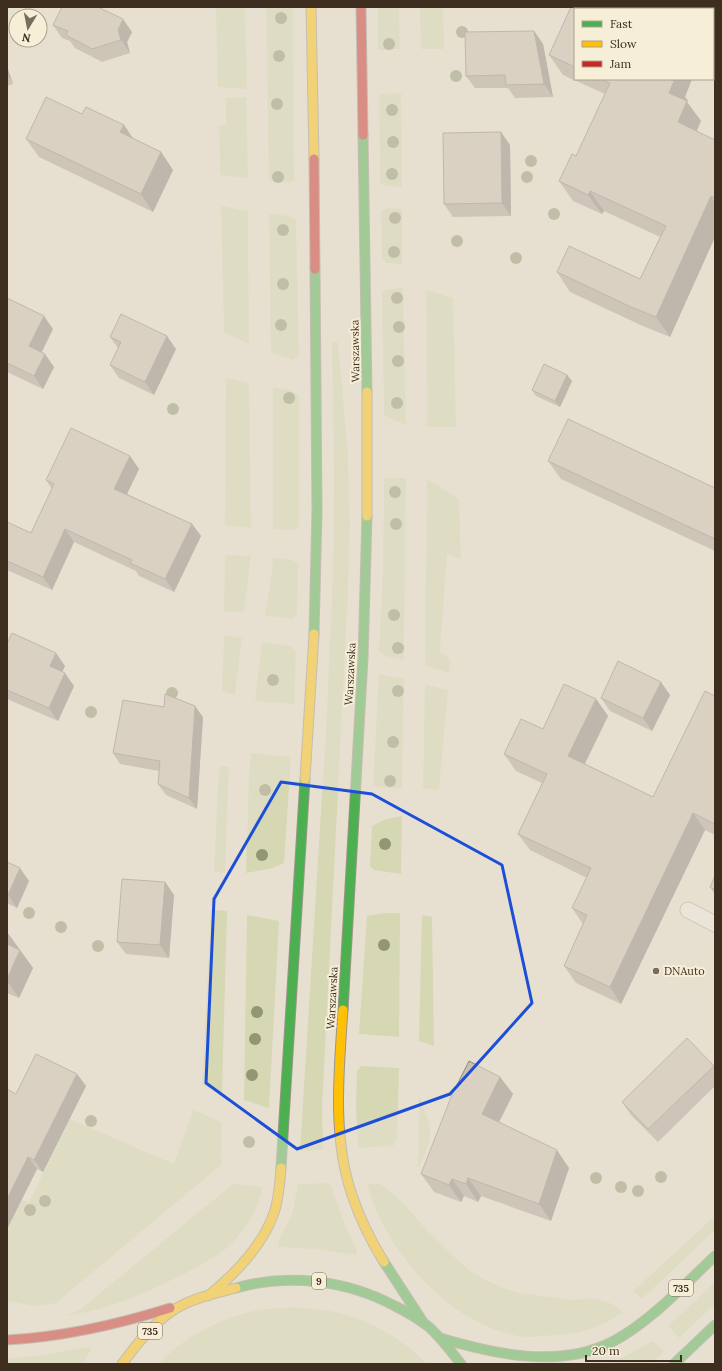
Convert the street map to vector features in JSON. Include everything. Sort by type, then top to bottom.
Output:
[{"type":"main road","points":[[208,1296],[220,1287],[244,1261],[270,1222],[277,1201],[283,1149],[313,650],[317,511],[315,189],[311,7]]},
{"type":"main road","name":"Warszawska","points":[[361,7],[368,453],[365,612],[345,962],[339,1127],[350,1192],[357,1211],[379,1253],[423,1322]]},
{"type":"main road","name":"735","points":[[440,1338],[480,1350],[516,1356],[565,1355],[586,1351],[608,1344],[646,1319],[715,1256]]},
{"type":"main road","name":"9","points":[[7,1340],[36,1339],[108,1326],[133,1320],[244,1285],[278,1280],[301,1279],[327,1282],[373,1295],[388,1302],[423,1322],[440,1338],[461,1364]]},
{"type":"main road","name":"735","points":[[122,1364],[158,1323],[185,1304]]},
{"type":"main road","points":[[674,1364],[715,1325]]},
{"type":"lane","points":[[688,910],[715,924]]},
{"type":"highlighted area","points":[[281,782],[372,794],[502,865],[532,1003],[450,1094],[297,1149],[206,1083],[214,899]]},
{"type":"green space","points":[[216,7],[245,7],[247,89],[218,87]]},
{"type":"green space","points":[[266,7],[293,7],[294,181],[288,183],[269,181]]},
{"type":"green space","points":[[378,7],[399,7],[400,49],[378,50]]},
{"type":"green space","points":[[420,7],[443,7],[444,49],[421,49]]},
{"type":"green space","points":[[401,93],[402,187],[387,186],[380,183],[379,94]]},
{"type":"green space","points":[[246,97],[248,178],[220,175],[219,125],[226,125],[226,98]]},
{"type":"green space","points":[[221,206],[248,211],[249,344],[224,332]]},
{"type":"green space","points":[[388,208],[402,209],[402,264],[387,263],[382,258],[381,211]]},
{"type":"green space","points":[[269,213],[288,216],[296,220],[299,356],[293,360],[271,353]]},
{"type":"green space","points":[[403,287],[406,425],[389,418],[384,414],[382,291]]},
{"type":"green space","points":[[426,290],[453,298],[456,427],[427,427]]},
{"type":"green space","points":[[338,342],[348,452],[350,523],[348,592],[322,1107],[323,1150],[300,1151],[326,731],[333,572],[334,478],[332,343]]},
{"type":"green space","points":[[226,378],[249,383],[251,528],[225,525]]},
{"type":"green space","points":[[273,387],[291,390],[299,395],[299,526],[294,530],[273,529]]},
{"type":"green space","points":[[384,478],[406,478],[404,660],[385,656],[379,650],[383,571]]},
{"type":"green space","points":[[427,479],[459,499],[461,560],[447,554],[440,652],[450,659],[449,673],[425,666]]},
{"type":"green space","points":[[225,555],[251,556],[244,612],[224,612]]},
{"type":"green space","points":[[273,558],[290,559],[298,563],[297,615],[292,619],[265,616]]},
{"type":"green space","points":[[224,635],[242,638],[235,695],[222,691]]},
{"type":"green space","points":[[262,642],[290,646],[296,651],[294,704],[255,701]]},
{"type":"green space","points":[[379,674],[404,679],[402,789],[373,785]]},
{"type":"green space","points":[[425,684],[448,690],[439,790],[423,788]]},
{"type":"green space","points":[[251,753],[291,757],[284,863],[273,868],[246,873],[249,774]]},
{"type":"green space","points":[[219,766],[229,767],[225,873],[214,872]]},
{"type":"green space","points":[[402,816],[401,874],[374,870],[370,866],[372,826],[386,819]]},
{"type":"green space","points":[[211,910],[227,911],[222,1093],[202,1085]]},
{"type":"green space","points":[[384,913],[400,913],[399,1037],[359,1034],[367,916]]},
{"type":"green space","points":[[247,915],[279,921],[269,1108],[244,1100]]},
{"type":"green space","points":[[422,915],[432,917],[434,1046],[419,1041]]},
{"type":"green space","points":[[361,1066],[399,1068],[397,1139],[393,1146],[358,1148],[356,1106],[357,1071]]},
{"type":"green space","points":[[419,1097],[427,1118],[430,1133],[427,1148],[418,1169]]},
{"type":"green space","points":[[193,1110],[222,1122],[221,1165],[56,1303],[34,1306],[7,1301],[7,1229],[19,1204],[7,1196],[29,1202],[70,1119],[174,1164]]},
{"type":"green space","points":[[330,1183],[344,1222],[357,1250],[356,1255],[315,1249],[279,1247],[278,1242],[292,1214],[298,1184]]},
{"type":"green space","points":[[233,1184],[263,1187],[259,1201],[249,1221],[240,1234],[223,1251],[196,1268],[137,1296],[104,1308],[64,1317],[82,1308]]},
{"type":"green space","points":[[367,1184],[381,1184],[402,1202],[449,1252],[470,1271],[484,1279],[505,1289],[519,1293],[576,1300],[590,1298],[600,1300],[613,1304],[623,1313],[605,1323],[581,1332],[529,1337],[498,1331],[472,1319],[448,1303],[425,1283],[405,1260],[389,1235],[376,1209]]},
{"type":"green space","points":[[715,1216],[715,1230],[642,1299],[633,1291]]},
{"type":"green space","points":[[715,1282],[715,1304],[679,1338],[668,1326]]},
{"type":"green space","points":[[295,1307],[330,1311],[348,1315],[373,1325],[396,1338],[427,1364],[159,1364],[170,1353],[194,1335],[235,1316],[264,1309]]},
{"type":"green space","points":[[653,1341],[664,1351],[652,1364],[611,1364]]},
{"type":"green space","points":[[90,1347],[91,1350],[83,1364],[7,1364],[7,1359],[49,1354]]},
{"type":"building","points":[[62,7],[98,7],[123,19],[118,30],[121,40],[92,49],[66,35],[68,31],[53,25]]},
{"type":"building","points":[[571,7],[601,7],[574,8],[574,67],[549,55]]},
{"type":"building","points":[[534,31],[544,84],[506,85],[505,75],[466,76],[465,32]]},
{"type":"building","points":[[603,80],[674,81],[669,93],[687,101],[678,122],[715,140],[715,198],[711,196],[656,317],[631,307],[557,272],[569,246],[640,279],[666,226],[590,191],[588,195],[559,181],[572,154],[576,156],[610,83]]},
{"type":"building","points":[[46,97],[82,114],[86,107],[124,125],[120,132],[161,152],[141,194],[26,139]]},
{"type":"building","points":[[501,132],[502,203],[444,204],[443,133]]},
{"type":"building","points":[[7,298],[44,316],[29,346],[45,354],[34,376],[7,363]]},
{"type":"building","points":[[121,314],[167,336],[145,382],[110,365],[121,342],[110,337]]},
{"type":"building","points":[[544,364],[567,375],[555,401],[532,390]]},
{"type":"building","points":[[568,419],[715,488],[715,539],[548,461]]},
{"type":"building","points":[[71,428],[130,456],[114,489],[192,524],[165,579],[130,563],[132,560],[65,529],[43,577],[7,561],[7,522],[31,533],[54,484],[46,480]]},
{"type":"building","points":[[12,633],[56,653],[50,666],[65,673],[49,708],[7,690],[7,644]]},
{"type":"building","points":[[618,661],[661,682],[643,718],[601,698]]},
{"type":"building","points":[[564,684],[596,699],[568,756],[653,797],[705,691],[715,696],[715,824],[693,813],[610,987],[564,966],[587,915],[572,908],[591,868],[518,834],[547,774],[504,754],[521,719],[543,729]]},
{"type":"building","points":[[165,694],[195,706],[189,798],[158,784],[160,761],[113,753],[123,700],[164,707]]},
{"type":"building","points":[[7,862],[20,868],[8,895],[7,894]]},
{"type":"building","points":[[715,876],[715,890],[710,887]]},
{"type":"building","points":[[122,879],[165,882],[160,945],[117,942]]},
{"type":"building","points":[[7,944],[20,950],[7,979]]},
{"type":"building","points":[[687,1038],[714,1066],[648,1129],[622,1102]]},
{"type":"building","points":[[36,1054],[77,1074],[34,1160],[28,1157],[7,1199],[7,1089],[16,1094]]},
{"type":"building","points":[[469,1061],[500,1077],[482,1114],[557,1150],[539,1204],[468,1178],[466,1184],[452,1179],[449,1185],[421,1174],[451,1097]]},
{"type":"traffic: fast","points":[[363,135],[367,392]]},
{"type":"traffic: fast","points":[[314,634],[317,511],[315,269]]},
{"type":"traffic: fast","points":[[343,1010],[363,658],[367,516]]},
{"type":"traffic: fast","points":[[281,1168],[305,779]]},
{"type":"traffic: fast","points":[[440,1338],[482,1349],[526,1356],[549,1357],[570,1355],[592,1350],[612,1342],[626,1334],[653,1314],[715,1256]]},
{"type":"traffic: fast","points":[[384,1262],[423,1322]]},
{"type":"traffic: fast","points":[[236,1288],[256,1283],[297,1280],[337,1285],[357,1290],[395,1306],[421,1321],[438,1336],[461,1364]]},
{"type":"traffic: fast","points":[[674,1364],[715,1325]]},
{"type":"traffic: slow","points":[[311,7],[314,159]]},
{"type":"traffic: slow","points":[[367,392],[367,516]]},
{"type":"traffic: slow","points":[[305,779],[314,634]]},
{"type":"traffic: slow","points":[[343,1010],[338,1103],[342,1150],[346,1173],[355,1204],[366,1230],[384,1262]]},
{"type":"traffic: slow","points":[[208,1296],[228,1279],[247,1259],[269,1225],[276,1207],[281,1168]]},
{"type":"traffic: slow","points":[[122,1364],[153,1327],[175,1309],[197,1299],[236,1288]]},
{"type":"traffic: jam","points":[[361,7],[363,135]]},
{"type":"traffic: jam","points":[[314,159],[315,269]]},
{"type":"traffic: jam","points":[[7,1340],[69,1333],[130,1320],[170,1308]]},
{"type":"place","name":"DNAuto","points":[[656,971]]}]
